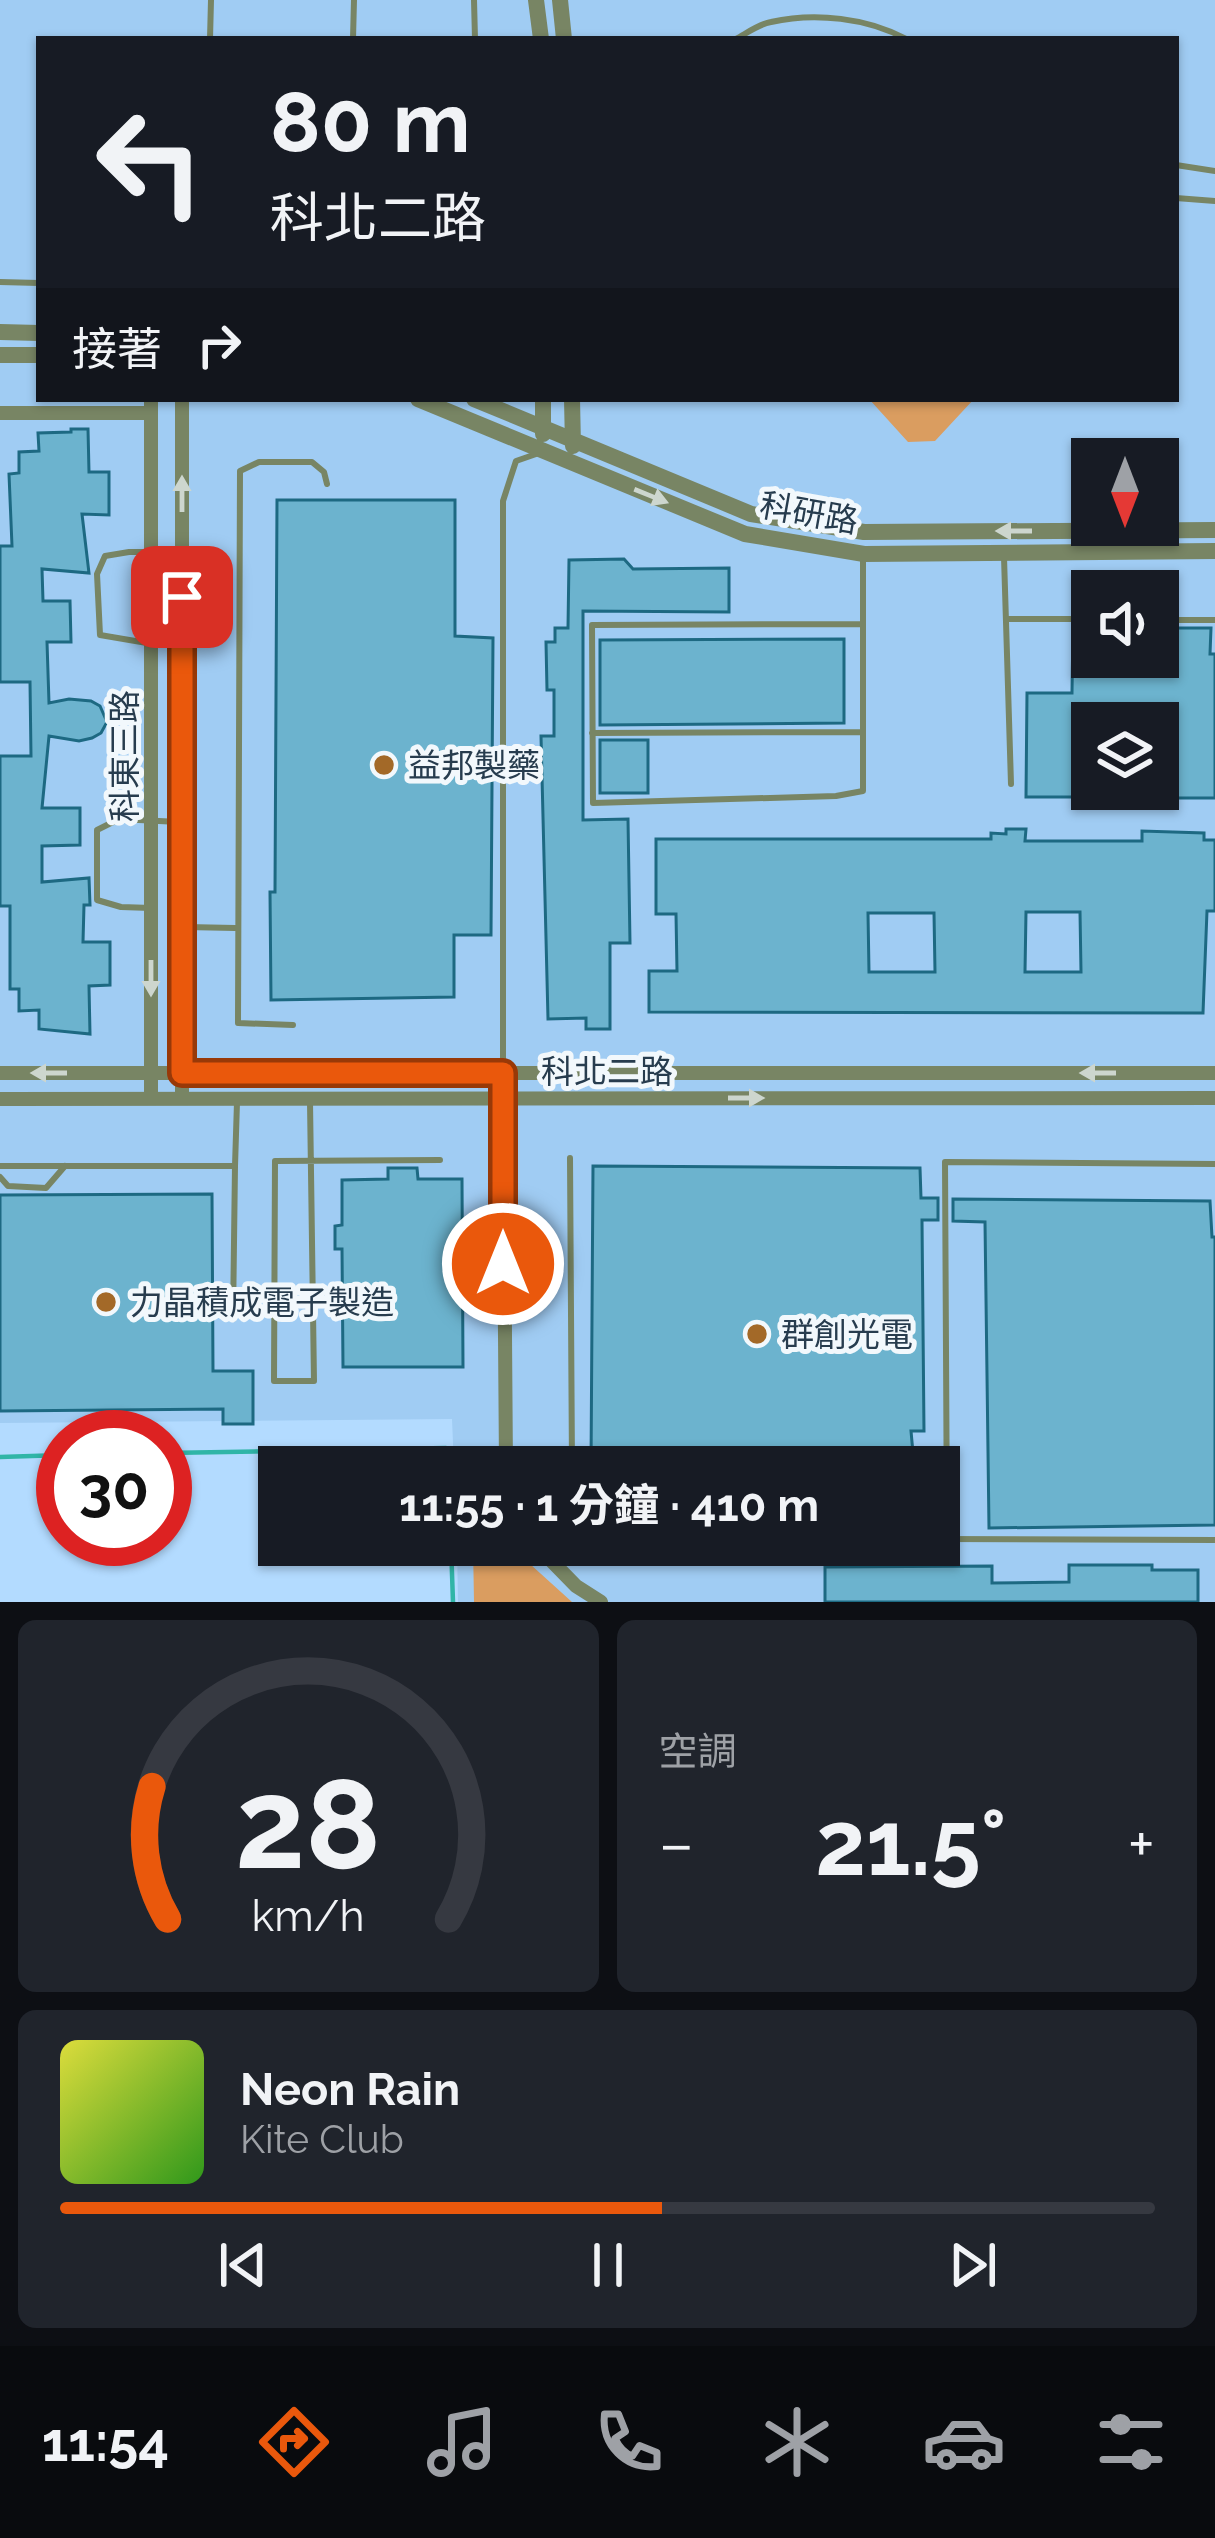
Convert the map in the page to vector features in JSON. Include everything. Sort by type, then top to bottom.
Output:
[{"type":"street","points":[[536,0],[541,36]]},
{"type":"street","points":[[560,0],[564,36]]},
{"type":"street","points":[[0,332],[36,333]]},
{"type":"street","points":[[0,355],[36,355]]},
{"type":"street","name":"科東三路","points":[[182,402],[182,1098]]},
{"type":"street","name":"科研路","points":[[425,402],[745,534],[864,554],[1215,550]]},
{"type":"street","name":"科研路","points":[[481,402],[751,514],[864,532],[1215,530]]},
{"type":"street","points":[[542,452],[543,402]]},
{"type":"street","points":[[572,402],[573,464]]},
{"type":"street","name":"科東三路","points":[[0,412],[151,406],[151,1098]]},
{"type":"street","name":"科北二路","points":[[0,1073],[1215,1072]]},
{"type":"street","points":[[503,1073],[506,1446]]},
{"type":"street","name":"科北二路","points":[[0,1099],[1215,1098]]},
{"type":"street","points":[[555,1568],[601,1602]]},
{"type":"lane","points":[[210,36],[211,0]]},
{"type":"lane","points":[[353,0],[353,36]]},
{"type":"lane","points":[[474,0],[475,36]]},
{"type":"lane","points":[[742,36],[770,22],[831,18],[882,26],[900,36]]},
{"type":"lane","points":[[1179,165],[1215,171]]},
{"type":"lane","points":[[1179,198],[1215,201]]},
{"type":"lane","points":[[0,282],[36,283]]},
{"type":"lane","points":[[503,1073],[503,500],[516,461],[542,452]]},
{"type":"lane","points":[[293,1025],[238,1023],[240,471],[259,461],[312,462],[324,472],[327,484]]},
{"type":"lane","points":[[151,644],[100,635],[97,574],[105,556],[182,552]]},
{"type":"lane","points":[[862,624],[592,625],[593,803],[836,796],[863,791],[864,554]]},
{"type":"lane","points":[[1004,554],[1011,784]]},
{"type":"lane","points":[[1007,619],[1071,620]]},
{"type":"lane","points":[[1179,620],[1215,620]]},
{"type":"lane","points":[[592,733],[862,732]]},
{"type":"lane","points":[[151,908],[97,900],[97,830],[118,819],[182,822]]},
{"type":"lane","points":[[182,927],[236,928]]},
{"type":"lane","points":[[233,1318],[238,1098]]},
{"type":"lane","points":[[310,1098],[311,1160],[314,1381],[274,1381],[275,1161],[311,1160],[440,1160]]},
{"type":"lane","points":[[570,1158],[572,1446]]},
{"type":"lane","points":[[943,1446],[945,1162],[1215,1164]]},
{"type":"lane","points":[[0,1166],[235,1166]]},
{"type":"lane","points":[[0,1178],[8,1186],[46,1188],[64,1166]]},
{"type":"lane","points":[[960,1539],[1215,1540]]},
{"type":"shaded area","points":[[0,0],[1215,0],[1215,1602],[458,1602],[457,1566],[960,1566],[960,1446],[453,1446],[452,1419],[192,1421],[192,1410],[36,1410],[36,1423],[0,1423]]},
{"type":"shaded area","points":[[872,402],[971,402],[935,441],[908,442]]},
{"type":"shaded area","points":[[473,1566],[532,1566],[572,1602],[474,1602]]},
{"type":"building","points":[[88,429],[89,472],[109,472],[109,515],[82,514],[89,573],[42,569],[43,601],[70,601],[71,642],[47,642],[49,703],[91,701],[100,706],[107,722],[92,738],[79,741],[49,736],[42,808],[80,808],[80,845],[42,846],[42,882],[89,878],[83,942],[110,942],[110,985],[89,986],[90,1034],[39,1029],[39,1010],[19,1011],[19,989],[10,989],[10,906],[0,906],[0,756],[31,756],[30,682],[0,682],[0,546],[12,546],[9,474],[19,473],[19,452],[39,451],[38,433]]},
{"type":"building","name":"益邦製藥","points":[[277,500],[455,500],[455,636],[493,638],[491,935],[454,935],[454,997],[271,1000]]},
{"type":"building","points":[[624,559],[633,569],[729,568],[729,612],[583,611],[583,820],[628,819],[630,943],[610,943],[610,1029],[586,1029],[586,1018],[548,1019],[541,736],[554,736],[554,690],[547,690],[546,642],[555,642],[555,628],[568,628],[569,560]]},
{"type":"building","points":[[1179,628],[1211,628],[1215,798],[1179,798],[1179,702],[1071,702],[1071,797],[1026,797],[1027,693],[1072,693],[1072,678],[1179,678]]},
{"type":"building","points":[[844,639],[844,723],[600,725],[600,640]]},
{"type":"building","points":[[600,740],[648,740],[648,793],[600,793]]},
{"type":"building","points":[[1006,829],[1026,829],[1025,841],[1142,841],[1142,831],[1204,833],[1204,840],[1215,840],[1215,911],[1207,911],[1203,1013],[649,1012],[649,971],[677,971],[676,914],[656,914],[656,839],[991,839],[991,833],[1006,834]],"holes":[[[1026,912],[1080,912],[1081,972],[1025,972]],[[868,913],[934,913],[935,972],[869,972]]]},
{"type":"building","points":[[593,1166],[920,1168],[921,1198],[938,1198],[938,1220],[922,1220],[924,1431],[911,1431],[912,1446],[591,1446]]},
{"type":"building","points":[[388,1168],[417,1168],[418,1179],[462,1179],[463,1367],[343,1367],[342,1249],[335,1249],[335,1226],[342,1225],[342,1180],[388,1179]]},
{"type":"building","name":"力晶積成電子製造","points":[[212,1194],[213,1371],[253,1371],[253,1424],[223,1424],[223,1409],[0,1411],[0,1195]]},
{"type":"building","points":[[953,1199],[1210,1201],[1215,1237],[1215,1525],[989,1528],[985,1222],[953,1221]]},
{"type":"building","points":[[1069,1565],[1198,1570],[1198,1602],[825,1602],[825,1567],[992,1566],[992,1583],[1069,1582]]},
{"type":"waterway","points":[[192,1453],[258,1451]]},
{"type":"waterway","points":[[0,1457],[36,1456]]},
{"type":"waterway","points":[[452,1566],[453,1602]]},
{"type":"place","name":"益邦製藥","points":[[384,765]]},
{"type":"place","name":"力晶積成電子製造","points":[[106,1302]]},
{"type":"place","name":"群創光電","points":[[757,1334]]},
{"type":"route","points":[[182,597],[182,1073],[503,1073],[503,1264]]}]
